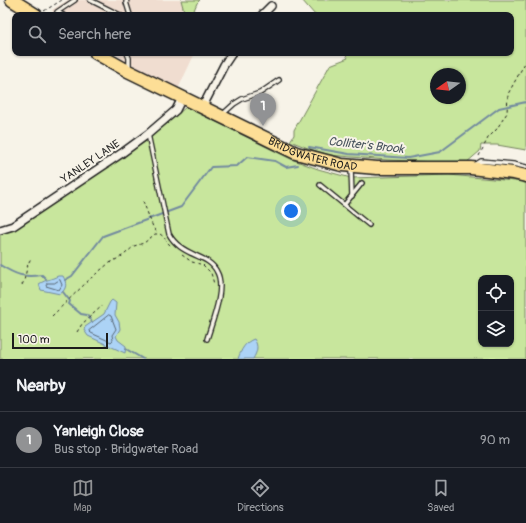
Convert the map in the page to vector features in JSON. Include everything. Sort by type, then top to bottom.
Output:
[{"type":"highway","points":[[12,0],[37,12]]},
{"type":"highway","name":"BRIDGWATER ROAD","points":[[102,56],[128,71],[296,153],[350,166],[377,168],[471,168],[526,176]]},
{"type":"street","points":[[265,12],[271,6]]},
{"type":"street","points":[[202,108],[230,56]]},
{"type":"street","name":"YANLEY LANE","points":[[0,230],[13,226],[122,153],[148,134],[176,110],[182,98]]},
{"type":"lane","points":[[58,12],[75,0]]},
{"type":"lane","points":[[90,0],[114,12]]},
{"type":"lane","points":[[127,0],[126,2],[129,12]]},
{"type":"lane","points":[[128,56],[128,71]]},
{"type":"lane","points":[[221,117],[234,104],[242,99],[260,93],[279,80]]},
{"type":"lane","points":[[148,134],[169,234],[173,241],[188,252],[205,260],[218,273],[220,290],[208,339]]},
{"type":"lane","points":[[471,168],[481,161],[513,164],[526,167]]},
{"type":"lane","points":[[350,166],[352,196]]},
{"type":"lane","points":[[345,204],[362,183]]},
{"type":"lane","points":[[320,185],[369,225]]},
{"type":"path","points":[[41,12],[62,0]]},
{"type":"path","points":[[471,168],[481,153],[488,138],[496,130],[507,113],[508,94],[526,61]]},
{"type":"path","points":[[142,201],[151,224],[158,234],[163,236],[168,244],[174,249]]},
{"type":"path","points":[[52,316],[91,278],[108,264],[124,255],[134,246],[144,243],[155,234],[158,234]]},
{"type":"path","points":[[181,254],[192,262],[202,264],[211,273],[213,283],[216,286]]},
{"type":"path","points":[[22,285],[25,279],[27,266],[32,257]]},
{"type":"path","points":[[77,332],[82,324],[102,306]]},
{"type":"shaded area","points":[[68,0],[181,0],[184,12],[53,12],[52,10]]},
{"type":"shaded area","points":[[118,56],[194,56],[178,89],[123,60]]},
{"type":"green space","points":[[181,0],[200,0],[193,12],[184,12]]},
{"type":"green space","points":[[302,0],[526,0],[526,150],[497,145],[481,145],[480,151],[466,163],[387,160],[329,155],[290,141],[294,135],[294,130],[330,65],[348,58],[347,56],[514,56],[514,12],[312,12]]},
{"type":"green space","points":[[186,107],[291,159],[318,169],[351,178],[449,175],[526,182],[526,359],[0,359],[0,234],[12,230],[143,143]]},
{"type":"water","points":[[58,276],[63,276],[66,283],[64,290],[60,294],[41,290],[39,284]]},
{"type":"water","points":[[112,300],[116,303],[115,315],[119,322],[120,329],[116,336],[118,340],[126,346],[125,353],[88,336],[84,330],[85,327],[104,314]]},
{"type":"water","points":[[254,339],[257,344],[257,349],[253,359],[238,359],[240,352],[248,342]]},
{"type":"waterway","name":"Colliter's Brook","points":[[309,147],[349,154],[408,158],[440,152],[499,108],[526,102]]},
{"type":"waterway","name":"Colliter's Brook","points":[[65,280],[72,276],[103,236],[181,207],[211,167],[237,166],[247,157],[275,161],[286,167],[298,165]]},
{"type":"waterway","name":"Colliter's Brook","points":[[0,265],[20,275],[42,275],[46,279]]},
{"type":"waterway","points":[[63,292],[70,301],[69,304],[81,314],[87,315],[92,322]]},
{"type":"waterway","points":[[126,349],[143,359]]},
{"type":"place","name":"Yanleigh Close","points":[[263,126]]}]
